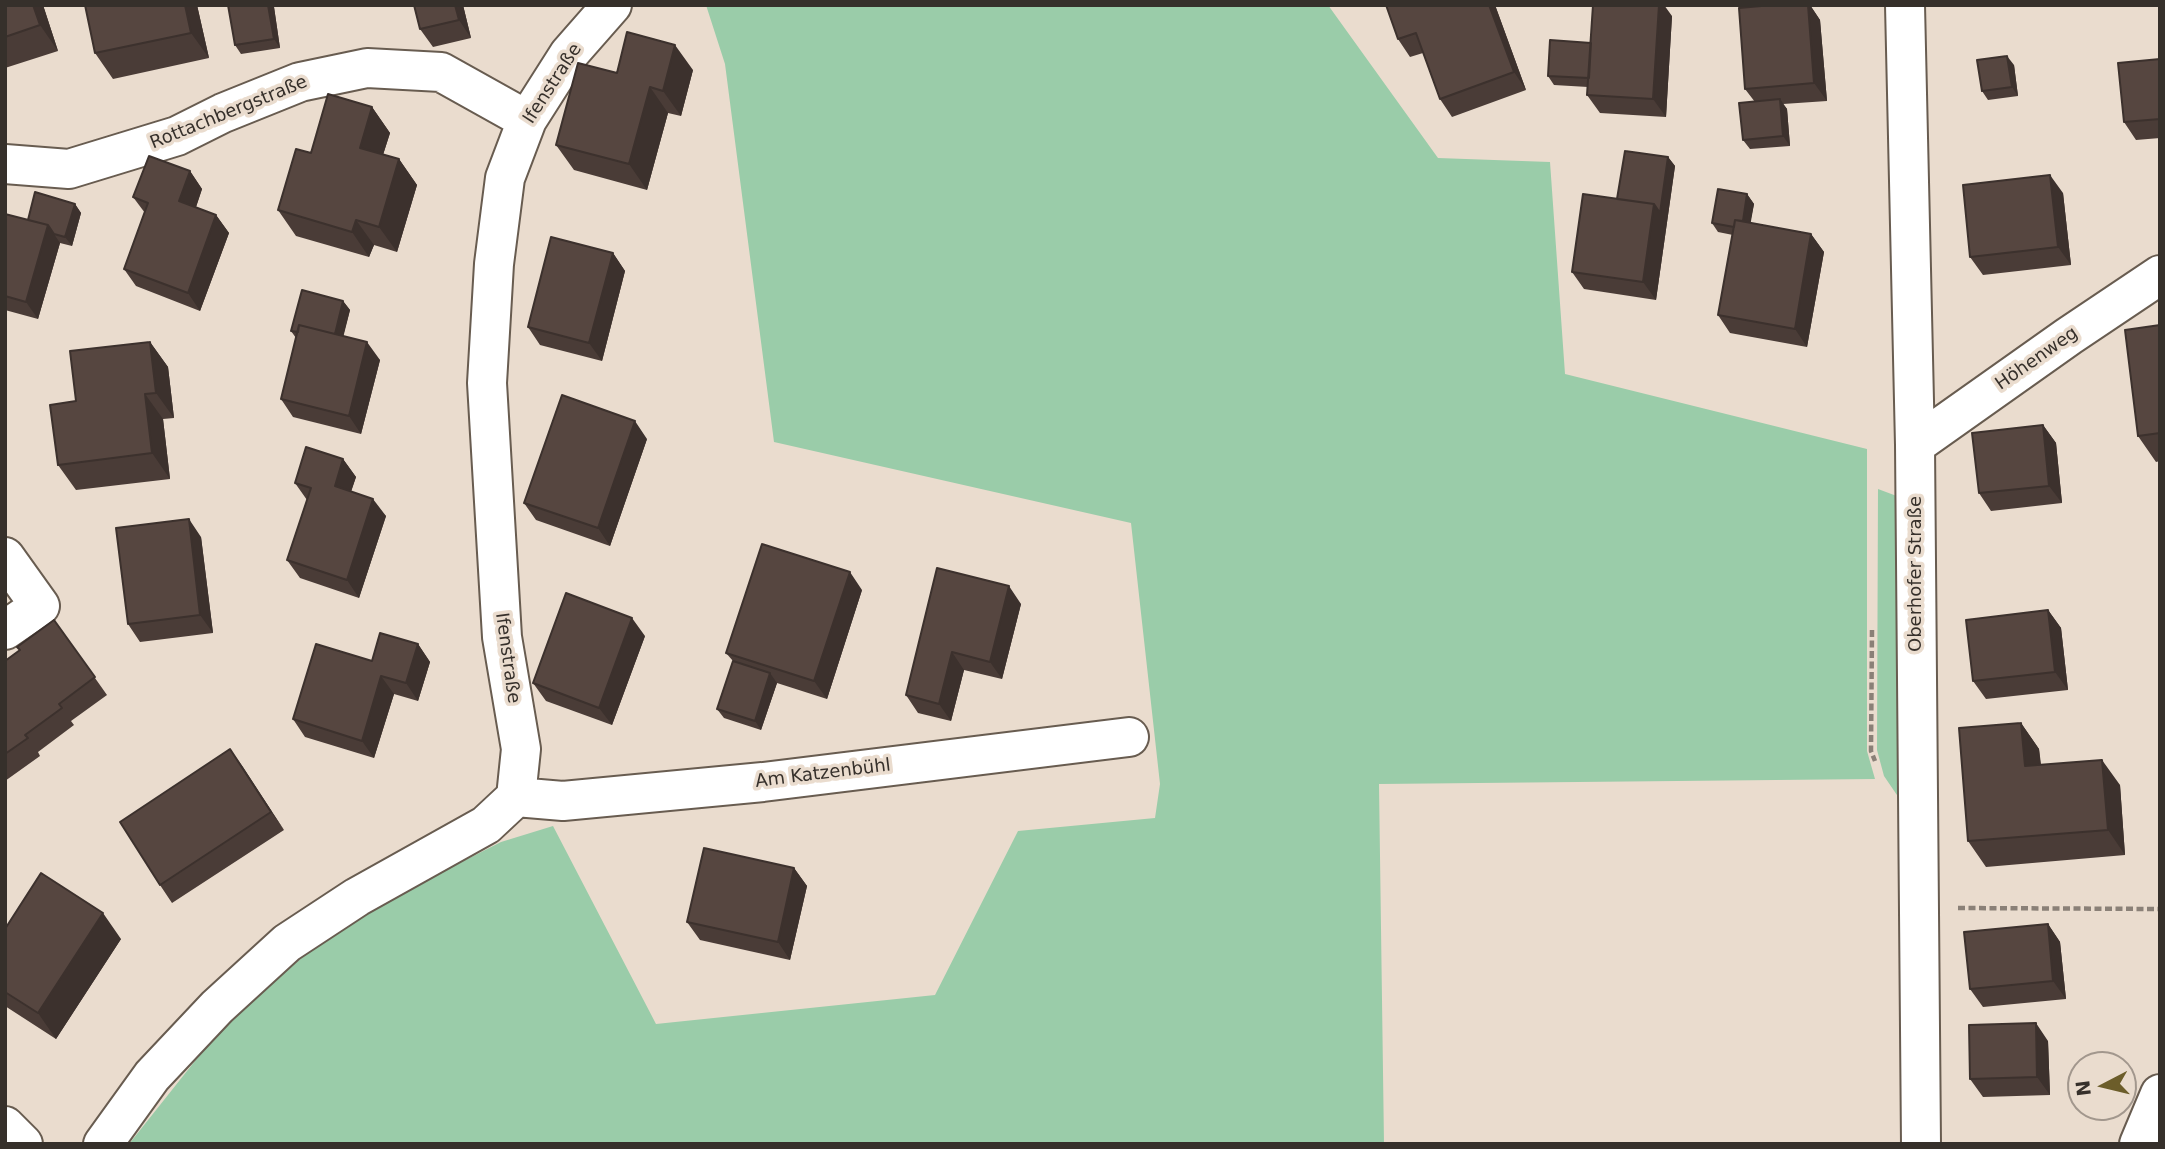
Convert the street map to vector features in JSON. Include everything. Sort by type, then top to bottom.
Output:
[{"type":"street","name":"Ifenstraße","points":[[516,797],[521,749],[502,636],[487,383],[494,264],[505,178],[527,120],[569,54],[612,5]]},
{"type":"street","name":"Oberhofer Straße","points":[[1905,5],[1915,445],[1921,1144]]},
{"type":"street","name":"Rottachbergstraße","points":[[5,164],[69,169],[177,136],[223,113],[300,82],[367,68],[441,72],[527,120]]},
{"type":"street","name":"Höhenweg","points":[[1915,445],[2160,275]]},
{"type":"street","points":[[5,557],[40,606],[5,630]]},
{"type":"street","name":"Am Katzenbühl","points":[[516,797],[563,801],[749,783],[1129,737]]},
{"type":"street","points":[[103,1144],[152,1076],[217,1007],[287,943],[356,897],[486,825],[516,797]]},
{"type":"street","points":[[2138,1144],[2160,1094]]},
{"type":"street","points":[[5,1126],[23,1144]]},
{"type":"path","points":[[1917,908],[2160,908]]},
{"type":"green space","points":[[706,5],[1328,5],[1438,158],[1550,162],[1565,374],[1867,449],[1867,751],[1875,779],[1379,784],[1384,1144],[129,1144],[222,1027],[343,922],[501,842],[553,826],[656,1024],[935,995],[1018,831],[1155,818],[1160,784],[1131,523],[774,442],[725,64]]},
{"type":"green space","points":[[1878,489],[1902,498],[1901,801],[1884,776],[1877,750]]},
{"type":"building","points":[[5,5],[33,5],[40,25],[5,37]]},
{"type":"building","points":[[85,5],[185,5],[191,33],[95,53]]},
{"type":"building","points":[[228,5],[268,5],[274,39],[235,45]]},
{"type":"building","points":[[414,5],[455,5],[459,20],[420,29]]},
{"type":"building","points":[[1386,5],[1489,5],[1514,72],[1440,99],[1416,33],[1398,39]]},
{"type":"building","points":[[1593,5],[1659,5],[1653,99],[1587,95]]},
{"type":"building","points":[[1808,5],[1814,83],[1745,89],[1739,8]]},
{"type":"building","points":[[627,32],[675,45],[663,91],[650,87],[629,164],[556,145],[578,63],[617,73]]},
{"type":"building","points":[[1550,40],[1591,43],[1589,78],[1548,76]]},
{"type":"building","points":[[2007,56],[2012,87],[1982,91],[1977,60]]},
{"type":"building","points":[[2160,59],[2160,119],[2124,122],[2118,63]]},
{"type":"building","points":[[328,94],[372,107],[360,148],[399,159],[379,227],[356,220],[352,232],[278,210],[296,149],[311,153]]},
{"type":"building","points":[[1780,99],[1783,136],[1743,140],[1739,103]]},
{"type":"building","points":[[1625,151],[1668,157],[1660,213],[1654,204],[1617,199]]},
{"type":"building","points":[[149,156],[190,171],[179,201],[216,215],[188,293],[124,269],[148,203],[133,197]]},
{"type":"building","points":[[2050,175],[2058,247],[1970,257],[1963,185]]},
{"type":"building","points":[[1718,189],[1747,194],[1743,221],[1735,220],[1734,227],[1712,223]]},
{"type":"building","points":[[35,192],[75,204],[65,237],[54,234],[48,225],[28,220]]},
{"type":"building","points":[[1583,194],[1654,204],[1643,282],[1572,272]]},
{"type":"building","points":[[5,214],[48,225],[26,302],[5,296]]},
{"type":"building","points":[[1735,220],[1811,234],[1795,329],[1718,315]]},
{"type":"building","points":[[551,237],[613,253],[589,343],[528,327]]},
{"type":"building","points":[[302,290],[343,301],[335,334],[299,325],[298,332],[291,331]]},
{"type":"building","points":[[299,325],[367,342],[349,416],[281,399]]},
{"type":"building","points":[[2160,325],[2160,433],[2138,436],[2125,330]]},
{"type":"building","points":[[150,342],[156,393],[145,394],[152,453],[58,465],[50,405],[76,401],[70,351]]},
{"type":"building","points":[[562,395],[635,421],[598,528],[524,503]]},
{"type":"building","points":[[2043,425],[2049,486],[1979,493],[1972,433]]},
{"type":"building","points":[[306,447],[343,459],[335,486],[373,499],[347,580],[287,560],[311,488],[295,483]]},
{"type":"building","points":[[189,519],[200,615],[128,624],[116,528]]},
{"type":"building","points":[[762,544],[850,572],[814,681],[726,653]]},
{"type":"building","points":[[937,568],[1009,586],[990,662],[952,652],[939,704],[906,695]]},
{"type":"building","points":[[566,593],[632,618],[599,708],[533,683]]},
{"type":"building","points":[[2048,610],[2055,672],[1973,681],[1966,620]]},
{"type":"building","points":[[54,620],[95,677],[59,704],[62,708],[25,735],[28,738],[5,754],[5,661],[20,650],[17,647]]},
{"type":"building","points":[[380,633],[418,644],[406,683],[381,676],[362,741],[293,719],[316,644],[372,661]]},
{"type":"building","points":[[733,661],[770,673],[755,721],[717,709]]},
{"type":"building","points":[[2021,723],[2025,766],[2102,760],[2108,830],[1968,841],[1959,728]]},
{"type":"building","points":[[230,749],[271,812],[160,885],[120,822]]},
{"type":"building","points":[[704,848],[794,868],[778,942],[687,922]]},
{"type":"building","points":[[41,873],[103,913],[38,1013],[5,992],[5,929]]},
{"type":"building","points":[[2048,924],[2053,981],[1970,989],[1964,932]]},
{"type":"building","points":[[2036,1023],[2037,1077],[1970,1079],[1969,1025]]}]
